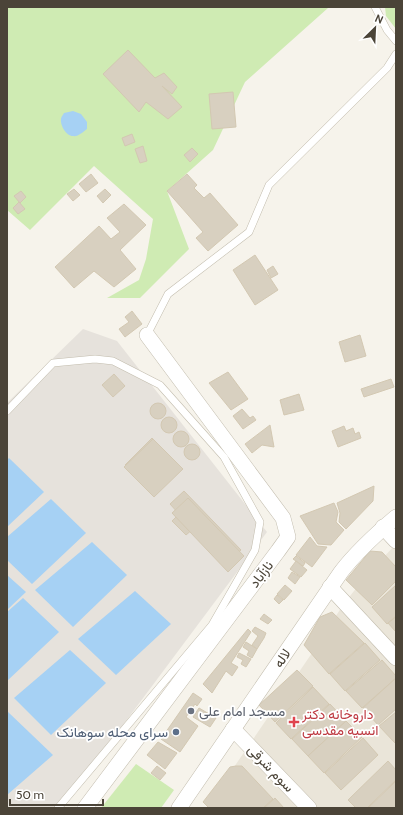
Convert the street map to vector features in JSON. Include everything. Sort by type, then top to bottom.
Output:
[{"type":"street","name":"نازآباد","points":[[85,808],[288,537],[283,518],[147,335]]},
{"type":"street","name":"لاله","points":[[179,808],[330,587],[351,559],[372,537],[396,517]]},
{"type":"street","points":[[383,528],[396,541]]},
{"type":"street","points":[[330,587],[396,658]]},
{"type":"street","name":"سوم شرقی","points":[[233,729],[309,808]]},
{"type":"lane","points":[[375,7],[387,30],[396,41]]},
{"type":"lane","points":[[147,335],[168,294],[249,232],[269,185],[387,68],[396,54]]},
{"type":"lane","points":[[7,411],[53,364],[95,359],[113,361],[160,385],[224,457],[260,522],[255,550],[212,625],[58,808]]},
{"type":"shaded area","points":[[83,329],[117,341],[267,532],[61,808],[7,808],[7,403]]},
{"type":"shaded area","points":[[396,544],[396,808],[206,808],[343,605],[365,577]]},
{"type":"green space","points":[[7,7],[328,8],[245,82],[213,150],[167,191],[189,249],[140,298],[107,298],[139,280],[146,259],[153,219],[94,166],[30,230],[7,210]]},
{"type":"green space","points":[[385,7],[396,7],[396,29],[386,16]]},
{"type":"green space","points":[[136,764],[174,790],[161,808],[101,808]]},
{"type":"water","points":[[73,111],[81,114],[87,122],[87,129],[77,136],[70,136],[63,127],[61,121],[64,113]]},
{"type":"water","points":[[9,458],[44,492],[7,527],[7,460]]},
{"type":"water","points":[[51,499],[86,533],[32,584],[7,560],[7,537]]},
{"type":"water","points":[[92,542],[127,575],[73,627],[35,590]]},
{"type":"water","points":[[7,575],[26,592],[7,610]]},
{"type":"water","points":[[135,591],[171,624],[116,675],[78,639]]},
{"type":"water","points":[[23,598],[59,632],[7,681],[7,612]]},
{"type":"water","points":[[70,650],[106,683],[51,735],[14,698]]},
{"type":"water","points":[[7,711],[53,755],[7,795]]},
{"type":"building","points":[[128,50],[155,78],[164,73],[177,87],[172,94],[162,86],[182,107],[168,119],[146,102],[139,112],[103,74]]},
{"type":"building","points":[[233,92],[236,127],[212,129],[209,94]]},
{"type":"building","points":[[132,134],[135,142],[125,146],[122,138]]},
{"type":"building","points":[[143,146],[147,161],[140,163],[135,149]]},
{"type":"building","points":[[192,148],[198,154],[190,162],[184,155]]},
{"type":"building","points":[[91,174],[98,183],[86,192],[79,184]]},
{"type":"building","points":[[187,174],[197,185],[194,188],[204,198],[210,193],[238,225],[208,251],[196,238],[203,232],[167,191]]},
{"type":"building","points":[[74,189],[80,195],[73,201],[67,194]]},
{"type":"building","points":[[105,189],[111,195],[103,203],[97,196]]},
{"type":"building","points":[[21,191],[26,197],[20,203],[14,196]]},
{"type":"building","points":[[19,202],[25,209],[18,214],[13,208]]},
{"type":"building","points":[[124,204],[146,225],[120,250],[136,269],[114,287],[94,271],[74,288],[55,267],[99,226],[111,239],[120,232],[107,218]]},
{"type":"building","points":[[255,255],[278,290],[255,305],[233,270]]},
{"type":"building","points":[[273,266],[278,274],[271,278],[267,270]]},
{"type":"building","points":[[132,311],[142,324],[125,337],[119,329],[129,322],[125,317]]},
{"type":"building","points":[[360,335],[366,356],[345,362],[339,342]]},
{"type":"building","points":[[228,372],[248,399],[231,410],[209,383]]},
{"type":"building","points":[[114,374],[125,386],[113,397],[102,385]]},
{"type":"building","points":[[391,379],[394,387],[364,397],[361,389]]},
{"type":"building","points":[[299,394],[304,410],[284,415],[280,400]]},
{"type":"building","points":[[155,403],[161,403],[166,408],[164,417],[161,419],[155,419],[150,414],[150,408]]},
{"type":"building","points":[[242,409],[250,418],[253,416],[256,420],[243,429],[233,416]]},
{"type":"building","points":[[166,417],[172,417],[177,422],[175,431],[172,433],[166,433],[161,428],[161,422]]},
{"type":"building","points":[[270,425],[274,447],[262,445],[252,453],[245,444]]},
{"type":"building","points":[[344,426],[346,431],[353,428],[355,434],[359,432],[361,438],[338,447],[332,431]]},
{"type":"building","points":[[178,431],[184,431],[189,436],[187,445],[184,447],[178,447],[173,442],[173,436]]},
{"type":"building","points":[[152,438],[181,467],[155,494],[125,465]]},
{"type":"building","points":[[153,439],[183,469],[154,497],[124,467]]},
{"type":"building","points":[[189,444],[195,444],[200,449],[198,458],[195,460],[189,460],[184,455],[184,449]]},
{"type":"building","points":[[374,486],[373,501],[346,529],[339,522],[340,513],[337,503]]},
{"type":"building","points":[[184,491],[241,550],[226,563],[193,529],[186,535],[172,521],[179,514],[170,504]]},
{"type":"building","points":[[188,498],[244,556],[228,572],[172,513]]},
{"type":"building","points":[[334,503],[338,512],[336,522],[344,530],[331,545],[318,544],[300,516]]},
{"type":"building","points":[[310,537],[317,546],[327,547],[312,567],[296,555]]},
{"type":"building","points":[[370,551],[382,552],[396,567],[396,581],[372,605],[346,580]]},
{"type":"building","points":[[296,556],[305,563],[303,566],[293,559]]},
{"type":"building","points":[[296,561],[307,570],[301,577],[290,569]]},
{"type":"building","points":[[292,572],[300,577],[295,584],[288,578]]},
{"type":"building","points":[[285,585],[292,591],[284,600],[277,594]]},
{"type":"building","points":[[396,585],[396,616],[387,624],[372,607]]},
{"type":"building","points":[[277,595],[283,600],[279,604],[274,599]]},
{"type":"building","points":[[332,612],[364,643],[329,674],[304,645],[320,617]]},
{"type":"building","points":[[264,614],[272,620],[268,624],[260,619]]},
{"type":"building","points":[[396,617],[396,632],[388,623]]},
{"type":"building","points":[[255,627],[266,633],[257,649],[252,645],[258,636],[252,631]]},
{"type":"building","points":[[248,629],[251,632],[231,663],[238,667],[232,676],[226,671],[212,693],[203,684]]},
{"type":"building","points":[[246,642],[257,649],[252,658],[247,655],[249,651],[243,647]]},
{"type":"building","points":[[365,643],[380,660],[345,691],[330,674]]},
{"type":"building","points":[[239,653],[251,659],[246,667],[241,664],[243,660],[237,657]]},
{"type":"building","points":[[382,660],[396,676],[396,678],[362,708],[346,691]]},
{"type":"building","points":[[297,670],[313,686],[275,722],[259,705]]},
{"type":"building","points":[[396,678],[396,709],[378,725],[363,708]]},
{"type":"building","points":[[313,687],[329,704],[291,739],[276,723]]},
{"type":"building","points":[[193,693],[202,699],[197,706],[195,704],[186,717],[198,726],[180,752],[161,739]]},
{"type":"building","points":[[330,704],[346,721],[308,756],[292,739]]},
{"type":"building","points":[[199,708],[216,718],[210,727],[193,717]]},
{"type":"building","points":[[396,712],[396,742],[395,743],[379,726]]},
{"type":"building","points":[[346,721],[362,737],[324,773],[308,756]]},
{"type":"building","points":[[363,738],[378,755],[341,790],[325,773]]},
{"type":"building","points":[[158,742],[177,753],[165,769],[147,755]]},
{"type":"building","points":[[388,761],[396,770],[396,780],[367,808],[356,808],[348,800]]},
{"type":"building","points":[[157,766],[166,773],[160,780],[151,773]]},
{"type":"building","points":[[242,766],[273,799],[263,808],[209,808],[203,802],[230,767]]},
{"type":"building","points":[[396,781],[396,808],[368,808]]},
{"type":"building","points":[[275,798],[284,808],[264,808]]},
{"type":"place","name":"مسجد امام علی","points":[[191,711]]},
{"type":"place","name":"داروخانه دکتر انسیه مقدسی","points":[[294,722]]},
{"type":"place","name":"سرای محله سوهانک","points":[[176,732]]}]
